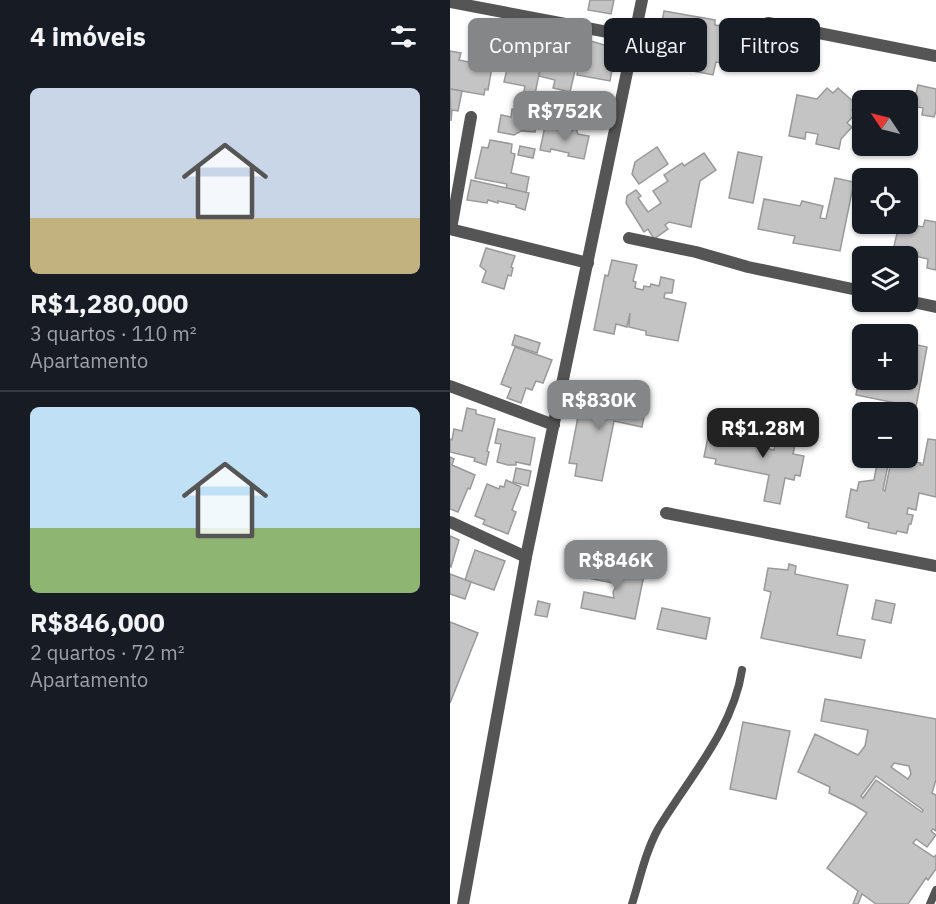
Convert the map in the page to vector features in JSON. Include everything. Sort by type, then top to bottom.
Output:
[{"type":"street","points":[[638,18],[642,0]]},
{"type":"street","points":[[450,2],[604,31]]},
{"type":"street","points":[[820,33],[936,56]]},
{"type":"street","points":[[463,904],[526,557],[627,72]]},
{"type":"street","points":[[471,117],[451,229],[588,263]]},
{"type":"street","points":[[629,238],[852,289]]},
{"type":"street","points":[[918,303],[936,307]]},
{"type":"street","points":[[450,386],[554,425]]},
{"type":"street","points":[[666,513],[936,566]]},
{"type":"street","points":[[450,522],[526,557]]},
{"type":"lane","points":[[632,904],[649,848],[657,831],[709,750],[732,709],[740,686],[742,670]]},
{"type":"lane","points":[[930,904],[936,890]]},
{"type":"building","points":[[590,0],[614,0],[611,14],[588,10]]},
{"type":"building","points":[[664,11],[704,18],[663,18]]},
{"type":"building","points":[[707,19],[715,20],[715,25],[719,26],[719,62],[716,62],[713,75],[698,72],[707,72]]},
{"type":"building","points":[[592,41],[604,45],[604,72],[612,72],[610,81],[577,75],[578,72],[592,72]]},
{"type":"building","points":[[450,51],[461,53],[459,60],[468,62],[468,72],[491,72],[488,90],[485,89],[484,95],[450,89]]},
{"type":"building","points":[[506,72],[539,72],[533,104],[522,102],[525,86],[504,82]]},
{"type":"building","points":[[540,72],[575,72],[570,92],[553,88],[555,80],[539,76]]},
{"type":"building","points":[[918,85],[936,89],[934,117],[922,115],[923,108],[918,107]]},
{"type":"building","points":[[827,88],[833,93],[838,88],[852,101],[852,117],[847,123],[852,127],[841,139],[839,149],[816,144],[818,134],[806,132],[805,139],[789,136],[797,95],[817,99]]},
{"type":"building","points":[[450,89],[462,91],[458,111],[452,110],[451,121]]},
{"type":"building","points":[[519,107],[539,110],[535,132],[521,131],[514,135],[498,132],[501,115],[511,117],[512,109],[518,110]]},
{"type":"building","points":[[545,126],[572,131],[573,128],[578,134],[589,136],[584,159],[551,149],[550,152],[540,150]]},
{"type":"building","points":[[490,140],[512,144],[511,153],[515,154],[511,173],[529,177],[526,193],[506,188],[507,184],[475,178],[482,147],[488,148]]},
{"type":"building","points":[[520,146],[535,149],[533,158],[518,155]]},
{"type":"building","points":[[657,147],[668,164],[639,184],[632,174],[635,162]]},
{"type":"building","points":[[738,152],[762,157],[753,203],[729,198]]},
{"type":"building","points":[[704,153],[716,170],[700,181],[691,227],[669,222],[665,225],[668,229],[654,239],[648,229],[644,232],[626,203],[627,196],[636,190],[641,196],[638,198],[648,212],[661,203],[653,191],[668,181],[664,175],[682,163],[684,166]]},
{"type":"building","points":[[835,178],[852,182],[840,251],[793,243],[795,236],[758,229],[764,199],[800,206],[802,201],[823,206],[820,218],[826,219]]},
{"type":"building","points":[[471,180],[529,193],[525,210],[516,205],[498,201],[498,203],[488,200],[487,203],[467,200]]},
{"type":"building","points":[[925,220],[936,222],[936,270],[927,268],[928,259],[918,257],[918,246],[894,246],[897,234],[918,234],[918,226],[923,227]]},
{"type":"building","points":[[486,248],[515,256],[511,276],[508,275],[504,289],[482,282],[486,271],[480,266]]},
{"type":"building","points":[[612,260],[637,265],[633,281],[636,282],[635,288],[643,290],[644,286],[650,287],[651,284],[659,286],[661,277],[674,280],[672,293],[665,293],[664,298],[686,303],[678,341],[646,335],[646,331],[629,327],[630,313],[627,327],[616,324],[614,334],[594,330],[605,275],[608,276]]},
{"type":"building","points":[[515,335],[540,343],[537,353],[512,345]]},
{"type":"building","points":[[918,345],[927,347],[917,402],[891,402],[856,395],[857,390],[918,390]]},
{"type":"building","points":[[515,347],[552,360],[543,383],[536,381],[532,390],[526,388],[521,403],[507,398],[511,388],[501,384]]},
{"type":"building","points":[[583,391],[646,406],[642,427],[614,421],[602,481],[575,476],[577,464],[569,463]]},
{"type":"building","points":[[467,408],[476,410],[476,414],[495,419],[486,465],[474,461],[475,458],[450,452],[450,439],[452,440],[454,429],[462,431]]},
{"type":"building","points":[[780,421],[804,426],[802,436],[797,435],[793,454],[804,456],[800,476],[795,475],[794,480],[785,478],[780,504],[764,501],[769,475],[715,464],[716,459],[704,457],[708,437],[774,450]]},
{"type":"building","points":[[498,429],[535,438],[530,465],[516,462],[516,465],[508,465],[497,462],[501,444],[495,443]]},
{"type":"building","points":[[928,439],[936,440],[936,497],[919,493],[916,510],[908,508],[907,514],[913,515],[907,533],[897,531],[896,534],[868,528],[869,523],[846,517],[851,489],[857,491],[859,482],[874,480],[876,468],[887,468],[883,490],[885,491],[890,468],[918,468],[918,463],[923,465]]},
{"type":"building","points":[[450,457],[454,459],[452,465],[475,475],[458,512],[450,509]]},
{"type":"building","points":[[516,468],[531,471],[528,486],[513,482]]},
{"type":"building","points":[[506,480],[521,487],[512,510],[516,512],[508,534],[483,524],[485,520],[475,516],[487,484],[499,489],[500,486],[504,487]]},
{"type":"building","points":[[450,536],[459,540],[451,567],[450,567]]},
{"type":"building","points":[[475,550],[505,561],[494,590],[465,580]]},
{"type":"building","points":[[611,563],[645,570],[635,619],[581,608],[584,592],[614,598],[613,592],[617,584],[588,578],[590,566],[610,570]]},
{"type":"building","points":[[789,564],[796,566],[795,574],[848,585],[837,635],[865,640],[861,658],[761,638],[771,592],[764,590],[768,568],[788,570]]},
{"type":"building","points":[[450,574],[471,582],[465,599],[450,594]]},
{"type":"building","points":[[876,600],[895,604],[891,623],[872,619]]},
{"type":"building","points":[[538,601],[550,604],[547,617],[535,615]]},
{"type":"building","points":[[662,608],[710,618],[706,639],[657,629]]},
{"type":"building","points":[[450,622],[478,633],[450,703]]},
{"type":"building","points":[[825,699],[936,719],[936,780],[932,793],[936,795],[936,831],[933,829],[931,831],[936,835],[927,847],[916,839],[913,843],[934,857],[936,855],[936,869],[928,880],[926,878],[908,904],[876,904],[862,894],[858,904],[853,904],[858,891],[827,868],[867,813],[829,793],[830,787],[798,772],[815,734],[858,755],[865,746],[868,730],[821,721]],"holes":[[[894,763],[909,766],[911,774],[908,779],[891,767]],[[876,776],[923,810],[922,812],[876,780],[863,798],[861,796]]]},
{"type":"building","points":[[743,722],[790,731],[776,799],[730,789]]}]
